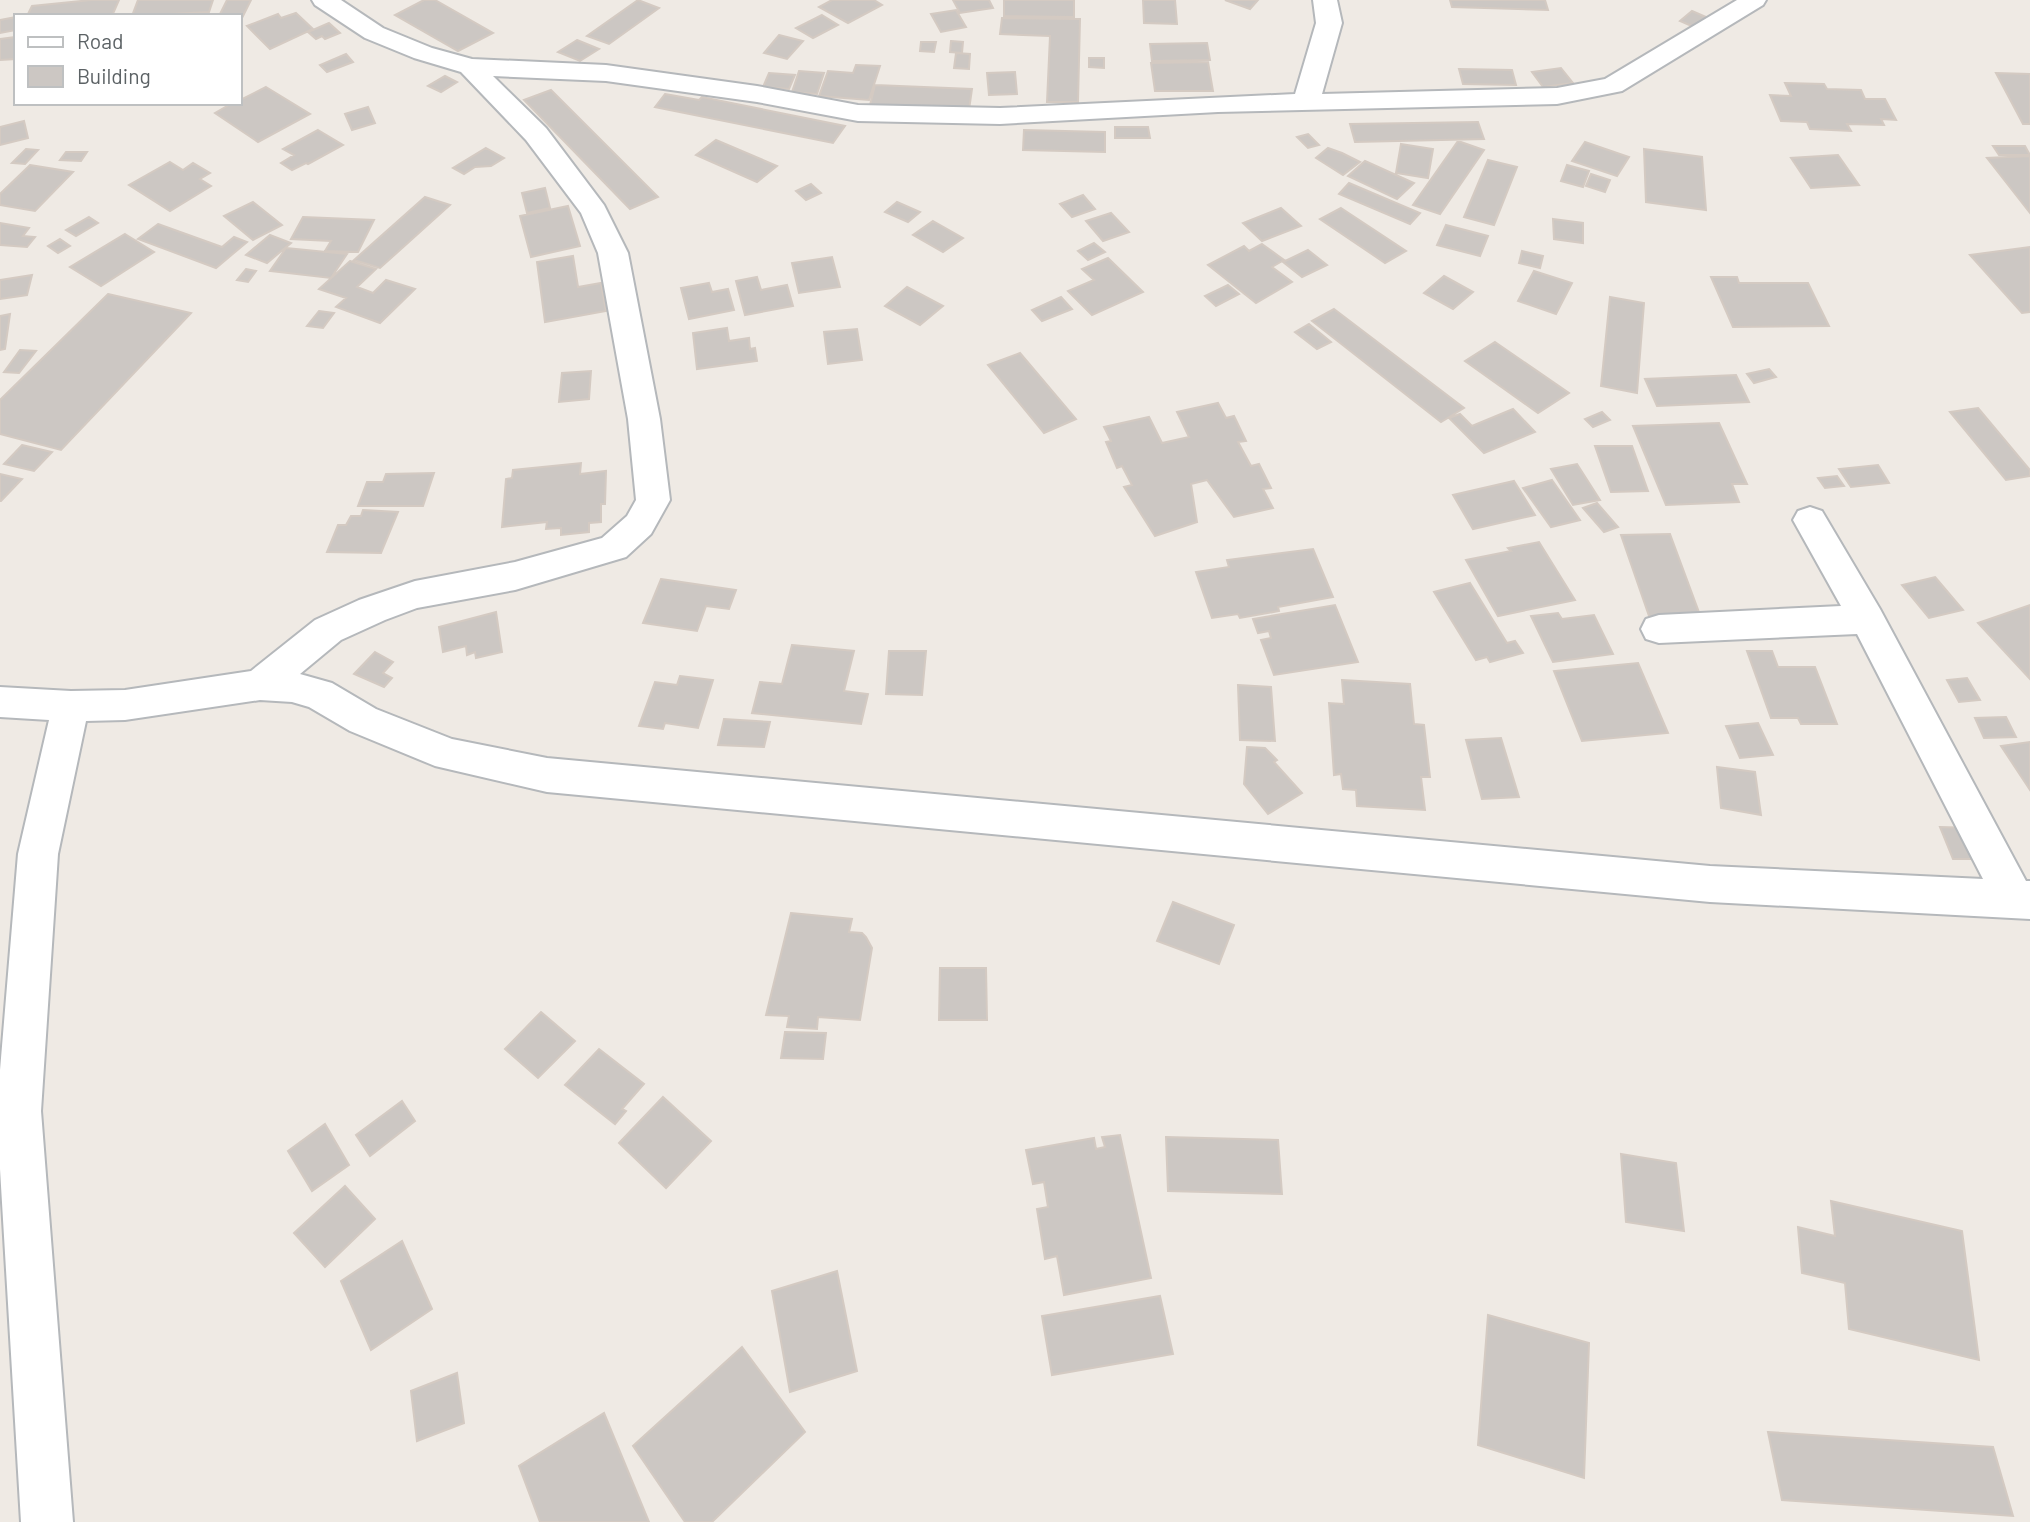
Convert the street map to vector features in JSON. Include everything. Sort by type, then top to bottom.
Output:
[{"type":"street","points":[[324,0],[374,33],[470,67],[606,74],[757,94],[858,113],[1000,116],[1218,104],[1557,96],[1613,85],[1754,0]]},
{"type":"street","points":[[1306,102],[1329,23],[1325,0]]},
{"type":"street","points":[[260,685],[328,630],[372,610],[415,595],[515,576],[614,548],[639,526],[653,500],[644,419],[613,253],[594,211],[536,134],[470,67]]},
{"type":"street","points":[[1810,520],[2023,900]]},
{"type":"street","points":[[1659,629],[1867,619]]},
{"type":"street","points":[[0,702],[71,706],[125,705],[260,685],[292,687],[319,694],[363,720],[449,755],[547,775],[1710,884],[2023,900]]},
{"type":"street","points":[[47,1522],[19,1111],[38,854],[71,706]]},
{"type":"building","points":[[119,0],[113,14],[28,14],[32,6]]},
{"type":"building","points":[[138,0],[213,0],[209,12],[133,14]]},
{"type":"building","points":[[227,0],[251,0],[242,18],[242,14],[220,14]]},
{"type":"building","points":[[424,0],[435,0],[493,33],[458,51],[395,15]]},
{"type":"building","points":[[638,0],[659,8],[609,44],[587,36]]},
{"type":"building","points":[[832,0],[874,0],[882,5],[848,23],[819,7]]},
{"type":"building","points":[[953,0],[989,0],[993,8],[960,13]]},
{"type":"building","points":[[1004,0],[1074,0],[1074,17],[1004,16]]},
{"type":"building","points":[[1143,0],[1175,0],[1177,24],[1144,23]]},
{"type":"building","points":[[1225,0],[1258,0],[1250,9]]},
{"type":"building","points":[[1450,0],[1545,0],[1548,10],[1452,7]]},
{"type":"building","points":[[956,10],[966,27],[941,32],[931,14]]},
{"type":"building","points":[[1692,11],[1713,20],[1701,30],[1680,21]]},
{"type":"building","points":[[296,13],[313,29],[270,49],[247,26],[278,14],[281,18]]},
{"type":"building","points":[[822,15],[838,25],[813,38],[796,28]]},
{"type":"building","points":[[14,17],[14,30],[0,33],[0,20]]},
{"type":"building","points":[[1002,18],[1080,19],[1078,102],[1047,102],[1050,36],[1000,34]]},
{"type":"building","points":[[329,23],[340,33],[325,39],[322,36],[316,39],[308,32]]},
{"type":"building","points":[[779,35],[803,41],[787,59],[764,53]]},
{"type":"building","points":[[14,37],[14,59],[0,60],[0,39]]},
{"type":"building","points":[[577,40],[599,49],[580,61],[558,52]]},
{"type":"building","points":[[951,41],[963,42],[962,53],[950,52]]},
{"type":"building","points":[[921,42],[936,42],[934,52],[920,51]]},
{"type":"building","points":[[1207,43],[1210,60],[1152,61],[1150,44]]},
{"type":"building","points":[[956,53],[970,54],[969,69],[954,68]]},
{"type":"building","points":[[346,54],[353,62],[327,72],[320,65]]},
{"type":"building","points":[[1089,58],[1104,58],[1104,68],[1089,67]]},
{"type":"building","points":[[1208,62],[1213,91],[1155,91],[1151,63]]},
{"type":"building","points":[[856,65],[880,66],[869,100],[819,96],[828,71],[853,73]]},
{"type":"building","points":[[1561,68],[1573,83],[1543,87],[1532,72]]},
{"type":"building","points":[[1459,69],[1512,70],[1516,85],[1463,84]]},
{"type":"building","points":[[799,71],[824,73],[817,94],[792,92]]},
{"type":"building","points":[[1015,72],[1017,94],[989,95],[987,73]]},
{"type":"building","points":[[769,73],[795,75],[789,89],[763,87]]},
{"type":"building","points":[[1996,73],[2030,74],[2030,124],[2023,124]]},
{"type":"building","points":[[445,76],[457,82],[441,92],[428,86]]},
{"type":"building","points":[[1785,83],[1824,84],[1827,89],[1861,90],[1865,99],[1885,99],[1896,120],[1881,119],[1884,125],[1847,124],[1851,131],[1810,129],[1807,122],[1781,121],[1770,95],[1791,96]]},
{"type":"building","points":[[875,85],[972,89],[969,110],[870,105]]},
{"type":"building","points":[[266,87],[310,114],[258,142],[215,113],[226,105],[242,105],[242,99]]},
{"type":"building","points":[[551,90],[658,197],[630,209],[524,100]]},
{"type":"building","points":[[665,94],[699,100],[702,97],[845,126],[833,143],[655,107]]},
{"type":"building","points":[[368,107],[375,123],[352,130],[345,114]]},
{"type":"building","points":[[24,121],[28,138],[0,145],[0,127]]},
{"type":"building","points":[[1478,122],[1484,139],[1355,142],[1350,124]]},
{"type":"building","points":[[1115,127],[1148,127],[1150,138],[1115,138]]},
{"type":"building","points":[[318,130],[343,145],[292,170],[281,163],[294,155],[283,149]]},
{"type":"building","points":[[1024,130],[1105,132],[1105,152],[1023,150]]},
{"type":"building","points":[[1308,134],[1319,145],[1308,148],[1297,137]]},
{"type":"building","points":[[716,140],[777,166],[757,182],[696,155]]},
{"type":"building","points":[[1458,141],[1484,150],[1440,214],[1413,205]]},
{"type":"building","points":[[1585,142],[1629,157],[1617,176],[1572,161]]},
{"type":"building","points":[[1401,144],[1433,149],[1428,178],[1396,173]]},
{"type":"building","points":[[1993,146],[2025,146],[2030,155],[1999,155]]},
{"type":"building","points":[[486,148],[504,158],[491,166],[475,167],[464,174],[453,168]]},
{"type":"building","points":[[1328,148],[1360,162],[1343,175],[1316,158]]},
{"type":"building","points":[[26,149],[38,150],[25,164],[12,163]]},
{"type":"building","points":[[1644,149],[1702,157],[1706,210],[1646,202]]},
{"type":"building","points":[[66,152],[87,152],[81,161],[60,160]]},
{"type":"building","points":[[1838,155],[1859,185],[1811,188],[1791,158]]},
{"type":"building","points":[[2030,156],[2030,213],[1987,158]]},
{"type":"building","points":[[1488,160],[1517,167],[1494,225],[1464,217]]},
{"type":"building","points":[[1365,161],[1414,183],[1397,199],[1348,176]]},
{"type":"building","points":[[170,162],[183,170],[193,163],[210,173],[200,179],[211,186],[170,211],[129,185]]},
{"type":"building","points":[[30,165],[73,172],[35,211],[0,205],[0,194]]},
{"type":"building","points":[[1567,165],[1589,171],[1583,187],[1561,181]]},
{"type":"building","points":[[1591,174],[1610,180],[1605,192],[1586,186]]},
{"type":"building","points":[[1349,183],[1420,213],[1410,224],[1339,194]]},
{"type":"building","points":[[811,184],[821,193],[806,200],[796,191]]},
{"type":"building","points":[[545,188],[550,208],[527,213],[522,193]]},
{"type":"building","points":[[1083,195],[1095,209],[1072,217],[1060,204]]},
{"type":"building","points":[[425,197],[450,205],[380,268],[354,260]]},
{"type":"building","points":[[253,202],[282,225],[253,240],[224,216]]},
{"type":"building","points":[[897,202],[920,212],[908,222],[885,212]]},
{"type":"building","points":[[568,206],[580,246],[531,257],[520,216]]},
{"type":"building","points":[[1281,208],[1301,226],[1262,241],[1243,223]]},
{"type":"building","points":[[1341,208],[1406,251],[1385,263],[1320,219]]},
{"type":"building","points":[[1111,213],[1129,232],[1103,241],[1086,221]]},
{"type":"building","points":[[89,217],[98,223],[76,236],[66,230]]},
{"type":"building","points":[[303,217],[374,220],[358,252],[325,251],[331,241],[291,239]]},
{"type":"building","points":[[1553,219],[1583,223],[1583,243],[1554,239]]},
{"type":"building","points":[[933,221],[963,238],[943,252],[913,235]]},
{"type":"building","points":[[0,223],[29,228],[23,236],[35,237],[27,247],[0,245]]},
{"type":"building","points":[[158,224],[222,247],[234,237],[247,242],[216,268],[138,239]]},
{"type":"building","points":[[1446,225],[1488,236],[1480,256],[1437,245]]},
{"type":"building","points":[[125,234],[154,252],[101,286],[70,267]]},
{"type":"building","points":[[270,235],[291,243],[267,263],[246,255]]},
{"type":"building","points":[[60,239],[70,246],[58,253],[48,246]]},
{"type":"building","points":[[1094,243],[1105,252],[1088,260],[1078,251]]},
{"type":"building","points":[[1262,244],[1284,260],[1272,267],[1292,282],[1256,303],[1208,265],[1244,246],[1249,251]]},
{"type":"building","points":[[2030,247],[2030,312],[2022,313],[1970,255]]},
{"type":"building","points":[[286,248],[347,254],[331,278],[270,271]]},
{"type":"building","points":[[1308,250],[1327,265],[1302,277],[1283,262]]},
{"type":"building","points":[[1522,251],[1543,256],[1540,268],[1519,263]]},
{"type":"building","points":[[573,256],[578,287],[601,283],[606,311],[545,322],[537,262]]},
{"type":"building","points":[[832,257],[840,287],[799,293],[792,263]]},
{"type":"building","points":[[1108,258],[1143,292],[1092,315],[1068,291],[1094,280],[1082,269]]},
{"type":"building","points":[[350,261],[376,269],[357,287],[373,293],[386,280],[415,289],[380,323],[336,307],[346,298],[319,289]]},
{"type":"building","points":[[246,269],[256,271],[248,282],[237,280]]},
{"type":"building","points":[[1534,271],[1572,283],[1556,314],[1518,301]]},
{"type":"building","points":[[32,275],[27,295],[0,299],[0,280]]},
{"type":"building","points":[[1444,276],[1473,292],[1453,309],[1424,293]]},
{"type":"building","points":[[757,277],[761,290],[787,285],[793,306],[745,315],[736,281]]},
{"type":"building","points":[[1711,277],[1737,277],[1739,283],[1808,283],[1829,326],[1733,327]]},
{"type":"building","points":[[709,283],[712,292],[728,289],[734,310],[689,319],[681,288]]},
{"type":"building","points":[[1228,285],[1239,294],[1216,306],[1205,296]]},
{"type":"building","points":[[907,287],[943,306],[920,325],[885,306]]},
{"type":"building","points":[[108,294],[191,313],[61,450],[0,434],[0,400]]},
{"type":"building","points":[[1061,297],[1072,309],[1042,321],[1032,310]]},
{"type":"building","points":[[1610,297],[1644,303],[1637,393],[1601,386]]},
{"type":"building","points":[[1334,309],[1464,408],[1441,422],[1312,321]]},
{"type":"building","points":[[319,311],[334,313],[323,328],[307,326]]},
{"type":"building","points":[[10,314],[5,349],[0,350],[0,316]]},
{"type":"building","points":[[1309,324],[1331,342],[1317,349],[1295,332]]},
{"type":"building","points":[[727,328],[729,341],[749,338],[750,349],[755,348],[757,361],[697,369],[693,333]]},
{"type":"building","points":[[857,329],[862,360],[828,364],[824,332]]},
{"type":"building","points":[[1495,342],[1569,393],[1538,413],[1465,361]]},
{"type":"building","points":[[20,350],[36,351],[19,373],[4,372]]},
{"type":"building","points":[[1020,353],[1076,419],[1044,433],[988,365]]},
{"type":"building","points":[[1769,369],[1776,377],[1754,383],[1747,374]]},
{"type":"building","points":[[591,371],[589,399],[559,402],[562,373]]},
{"type":"building","points":[[1736,375],[1749,402],[1657,406],[1645,379]]},
{"type":"building","points":[[1218,403],[1226,418],[1234,416],[1246,441],[1238,442],[1251,466],[1259,464],[1271,488],[1263,489],[1273,508],[1234,517],[1207,480],[1191,484],[1197,522],[1155,536],[1124,487],[1132,485],[1122,466],[1117,468],[1106,442],[1111,441],[1104,427],[1149,417],[1162,443],[1189,437],[1177,412]]},
{"type":"building","points":[[1978,408],[2030,470],[2030,476],[2006,480],[1950,412]]},
{"type":"building","points":[[1513,409],[1535,432],[1484,453],[1449,418],[1460,414],[1472,426]]},
{"type":"building","points":[[1602,412],[1610,420],[1593,427],[1585,419]]},
{"type":"building","points":[[1719,423],[1747,484],[1732,484],[1739,502],[1666,505],[1633,426]]},
{"type":"building","points":[[22,445],[52,452],[34,471],[4,464]]},
{"type":"building","points":[[1595,446],[1632,446],[1648,491],[1611,492]]},
{"type":"building","points":[[581,463],[580,474],[606,471],[605,504],[601,504],[601,522],[589,523],[589,532],[561,535],[561,528],[546,529],[547,522],[502,527],[506,479],[512,478],[513,470]]},
{"type":"building","points":[[1577,464],[1600,500],[1573,505],[1551,469]]},
{"type":"building","points":[[1878,465],[1889,483],[1851,487],[1839,469]]},
{"type":"building","points":[[434,473],[423,506],[358,506],[367,482],[383,482],[386,474]]},
{"type":"building","points":[[0,474],[22,479],[1,501],[0,501]]},
{"type":"building","points":[[1837,476],[1844,486],[1825,488],[1818,478]]},
{"type":"building","points":[[1552,480],[1580,520],[1551,527],[1523,488]]},
{"type":"building","points":[[1514,481],[1535,515],[1473,529],[1453,495]]},
{"type":"building","points":[[1597,503],[1618,527],[1604,532],[1583,508]]},
{"type":"building","points":[[363,510],[398,512],[381,553],[327,552],[338,525],[346,525],[351,516],[361,516]]},
{"type":"building","points":[[1670,534],[1700,615],[1649,616],[1621,535]]},
{"type":"building","points":[[1539,542],[1575,600],[1498,616],[1466,560]]},
{"type":"building","points":[[1313,549],[1333,597],[1278,607],[1279,611],[1240,618],[1238,614],[1212,618],[1196,572],[1229,567],[1227,560]]},
{"type":"building","points":[[1935,577],[1963,610],[1929,618],[1902,585]]},
{"type":"building","points":[[661,579],[736,590],[729,609],[706,606],[697,631],[643,623]]},
{"type":"building","points":[[1470,583],[1507,643],[1515,641],[1523,653],[1490,662],[1487,657],[1476,660],[1434,592]]},
{"type":"building","points":[[1335,605],[1358,662],[1274,675],[1261,640],[1271,638],[1269,631],[1258,633],[1253,619]]},
{"type":"building","points":[[2030,605],[2030,679],[1978,623]]},
{"type":"building","points":[[496,612],[502,652],[476,658],[475,652],[467,655],[466,646],[443,652],[439,627]]},
{"type":"building","points":[[1558,613],[1562,619],[1594,615],[1613,654],[1553,662],[1531,616]]},
{"type":"building","points":[[792,645],[854,651],[844,691],[868,694],[861,724],[752,713],[760,682],[782,684]]},
{"type":"building","points":[[889,651],[926,651],[922,695],[886,694]]},
{"type":"building","points":[[1747,651],[1772,651],[1778,667],[1815,667],[1837,724],[1801,724],[1798,718],[1771,718]]},
{"type":"building","points":[[375,652],[393,662],[383,673],[392,678],[384,687],[354,674]]},
{"type":"building","points":[[1638,663],[1668,733],[1582,741],[1554,671]]},
{"type":"building","points":[[680,676],[713,680],[698,728],[665,723],[663,729],[639,726],[655,682],[677,685]]},
{"type":"building","points":[[1967,678],[1980,700],[1959,702],[1947,680]]},
{"type":"building","points":[[1342,680],[1410,684],[1414,724],[1424,725],[1430,777],[1421,777],[1425,810],[1357,806],[1356,790],[1343,789],[1341,774],[1334,775],[1329,703],[1344,704]]},
{"type":"building","points":[[1238,685],[1271,687],[1275,741],[1240,740]]},
{"type":"building","points":[[2006,717],[2016,737],[1984,738],[1975,718]]},
{"type":"building","points":[[724,719],[770,722],[764,747],[718,745]]},
{"type":"building","points":[[1758,723],[1773,755],[1740,758],[1726,726]]},
{"type":"building","points":[[1501,738],[1519,797],[1482,799],[1466,740]]},
{"type":"building","points":[[2030,742],[2030,790],[2001,746]]},
{"type":"building","points":[[1247,747],[1265,748],[1302,793],[1268,814],[1244,784]]},
{"type":"building","points":[[1717,767],[1755,772],[1761,815],[1721,808]]},
{"type":"building","points":[[1940,827],[1973,828],[1985,859],[1953,859]]},
{"type":"building","points":[[1173,902],[1234,925],[1219,964],[1157,941]]},
{"type":"building","points":[[791,913],[852,919],[849,932],[862,933],[866,937],[872,948],[860,1020],[818,1017],[817,1029],[787,1027],[789,1016],[766,1015]]},
{"type":"building","points":[[940,968],[986,968],[987,1020],[939,1020]]},
{"type":"building","points":[[541,1012],[575,1041],[538,1078],[505,1049]]},
{"type":"building","points":[[785,1032],[826,1033],[823,1059],[781,1058]]},
{"type":"building","points":[[599,1049],[644,1084],[622,1109],[626,1111],[615,1124],[565,1085]]},
{"type":"building","points":[[663,1097],[711,1141],[666,1188],[619,1143]]},
{"type":"building","points":[[402,1101],[415,1121],[370,1156],[356,1135]]},
{"type":"building","points":[[325,1124],[349,1165],[312,1191],[288,1151]]},
{"type":"building","points":[[1120,1135],[1151,1278],[1064,1295],[1057,1256],[1045,1259],[1037,1209],[1048,1207],[1044,1182],[1033,1184],[1026,1150],[1094,1138],[1096,1149],[1105,1147],[1102,1137]]},
{"type":"building","points":[[1166,1137],[1278,1140],[1282,1194],[1168,1191]]},
{"type":"building","points":[[1621,1154],[1676,1163],[1684,1231],[1626,1222]]},
{"type":"building","points":[[345,1186],[375,1219],[325,1267],[294,1233]]},
{"type":"building","points":[[1831,1201],[1962,1231],[1979,1360],[1849,1329],[1845,1283],[1802,1273],[1798,1227],[1835,1236]]},
{"type":"building","points":[[402,1241],[432,1309],[371,1350],[341,1281]]},
{"type":"building","points":[[837,1271],[857,1371],[790,1392],[772,1291]]},
{"type":"building","points":[[1160,1296],[1173,1354],[1052,1375],[1042,1316]]},
{"type":"building","points":[[1488,1315],[1589,1343],[1584,1478],[1478,1445]]},
{"type":"building","points":[[742,1347],[805,1432],[712,1522],[685,1522],[633,1446]]},
{"type":"building","points":[[457,1373],[464,1423],[417,1441],[411,1391]]},
{"type":"building","points":[[604,1413],[649,1522],[540,1522],[519,1466]]},
{"type":"building","points":[[1768,1432],[1993,1447],[2013,1516],[1782,1500]]}]
